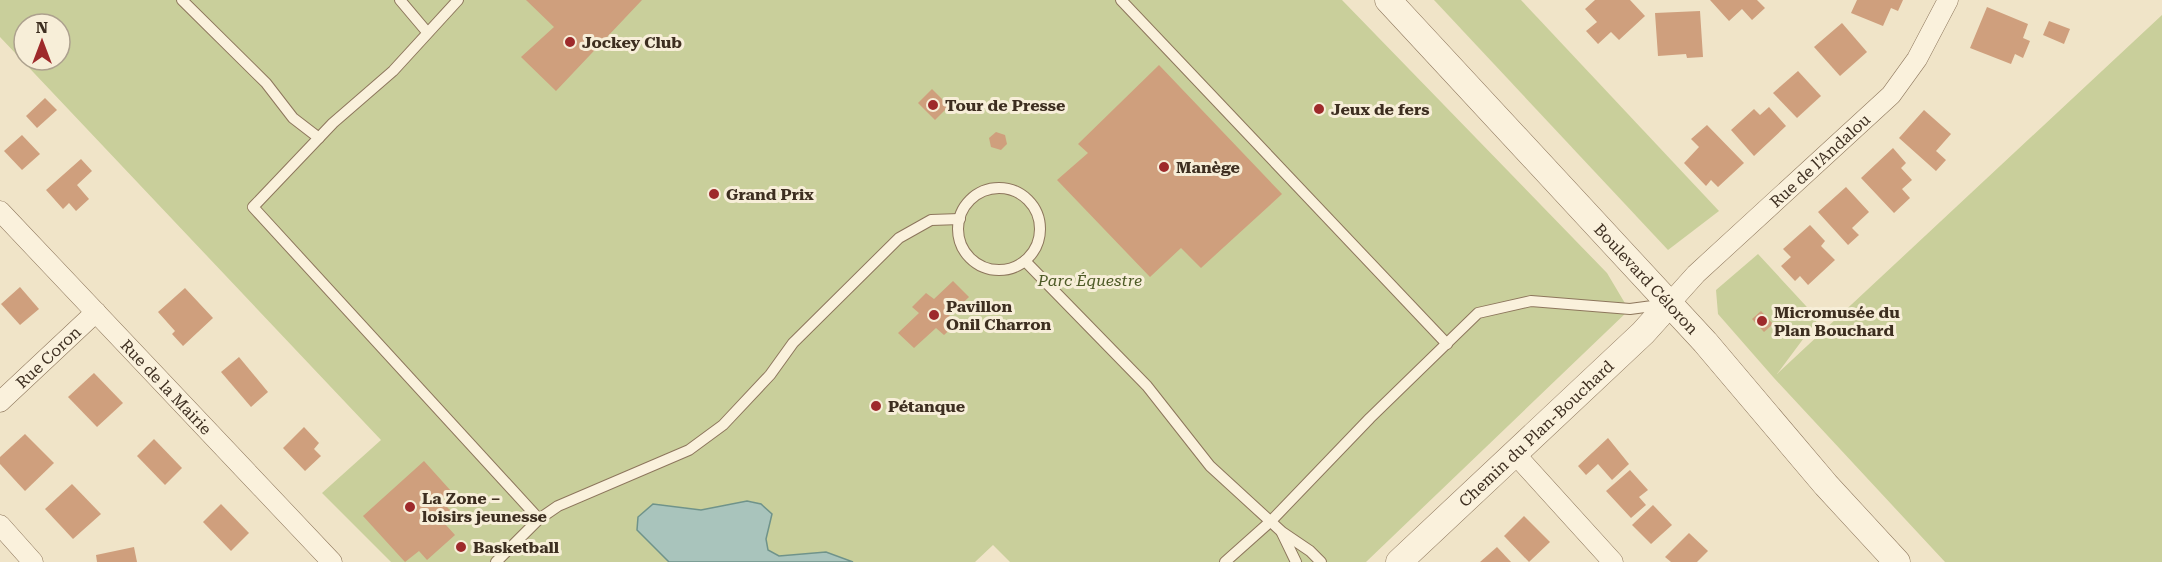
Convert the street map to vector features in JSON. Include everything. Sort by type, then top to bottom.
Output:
[{"type":"street","name":"Boulevard Céloron","points":[[1388,0],[1670,303],[1738,379],[1826,485],[1897,562]]},
{"type":"street","name":"Rue de l'Andalou","points":[[1670,303],[1696,274],[1891,95],[1917,59],[1948,0]]},
{"type":"street","name":"Rue de la Mairie","points":[[0,211],[332,562]]},
{"type":"street","name":"Chemin du Plan-Bouchard","points":[[1399,562],[1643,333],[1670,303]]},
{"type":"street","name":"Rue Coron","points":[[0,402],[96,312]]},
{"type":"street","points":[[1515,454],[1613,562]]},
{"type":"street","points":[[0,525],[33,562]]},
{"type":"lane","points":[[182,0],[266,83],[293,118],[319,138]]},
{"type":"lane","points":[[400,0],[427,32]]},
{"type":"lane","points":[[458,0],[393,71],[319,138],[254,207],[538,519]]},
{"type":"lane","points":[[1121,0],[1447,344]]},
{"type":"lane","points":[[1007,189],[1020,194],[1030,202],[1037,213],[1040,226],[1034,252],[1025,261],[1002,270],[979,265],[969,256],[962,245],[960,219],[972,199],[982,192],[1007,189]]},
{"type":"lane","points":[[496,562],[538,519],[558,506],[689,450],[723,425],[770,375],[793,343],[898,238],[931,220],[960,219]]},
{"type":"lane","points":[[1025,261],[1148,386],[1210,466],[1282,532],[1310,551],[1321,562]]},
{"type":"lane","points":[[1225,562],[1271,521],[1478,313],[1531,301],[1644,309],[1670,303]]},
{"type":"lane","points":[[1282,532],[1296,562]]},
{"type":"green space","name":"Parc Équestre","points":[[0,0],[1342,0],[1607,273],[1629,310],[1366,562],[1010,562],[993,545],[975,562],[853,562],[826,552],[779,556],[768,550],[766,539],[772,514],[754,502],[747,501],[701,510],[670,506],[638,517],[637,530],[669,562],[391,562],[322,493],[381,440],[33,72],[72,72],[72,12],[12,12],[12,50],[0,37]]},
{"type":"green space","points":[[1434,0],[1521,0],[1719,211],[1668,250]]},
{"type":"green space","points":[[2162,15],[2162,562],[1945,562],[1774,378],[1718,314],[1716,290],[1758,254],[1818,319],[1777,374]]},
{"type":"water","points":[[747,501],[761,504],[772,514],[766,539],[768,550],[779,556],[826,552],[853,562],[669,562],[637,530],[638,517],[653,504],[701,510]]},
{"type":"building","name":"Jockey Club","points":[[526,0],[642,0],[556,91],[521,57],[554,27]]},
{"type":"building","points":[[1595,0],[1630,0],[1645,16],[1619,40],[1611,32],[1598,44],[1586,31],[1597,22],[1585,9]]},
{"type":"building","points":[[1710,0],[1757,0],[1765,8],[1752,20],[1742,9],[1729,21]]},
{"type":"building","points":[[1857,0],[1903,0],[1898,11],[1891,8],[1883,26],[1851,13]]},
{"type":"building","points":[[1987,7],[2028,24],[2023,38],[2030,41],[2023,58],[2015,54],[2011,64],[1970,48]]},
{"type":"building","points":[[1700,11],[1703,57],[1687,58],[1686,54],[1658,56],[1655,13]]},
{"type":"building","points":[[2049,21],[2070,29],[2064,44],[2043,35]]},
{"type":"building","points":[[1842,23],[1867,52],[1840,76],[1814,47]]},
{"type":"building","name":"Manège","points":[[1159,65],[1282,194],[1201,268],[1181,248],[1150,277],[1057,180],[1088,153],[1078,144]]},
{"type":"building","points":[[1798,71],[1821,96],[1797,118],[1773,93]]},
{"type":"building","name":"Tour de Presse","points":[[932,89],[949,106],[935,120],[918,103]]},
{"type":"building","points":[[45,98],[57,110],[37,128],[26,116]]},
{"type":"building","points":[[1769,107],[1786,126],[1754,156],[1731,130],[1754,109],[1760,115]]},
{"type":"building","points":[[1924,110],[1951,134],[1936,151],[1946,160],[1936,171],[1899,138]]},
{"type":"building","points":[[1707,125],[1744,163],[1718,187],[1711,180],[1706,186],[1684,163],[1699,147],[1691,139]]},
{"type":"building","points":[[996,132],[1005,135],[1007,144],[1001,150],[991,147],[989,138]]},
{"type":"building","points":[[22,135],[40,154],[22,170],[4,151]]},
{"type":"building","points":[[1893,148],[1906,163],[1901,168],[1912,180],[1902,189],[1910,198],[1894,213],[1861,178]]},
{"type":"building","points":[[81,159],[92,171],[77,185],[89,199],[76,211],[69,203],[63,209],[46,190]]},
{"type":"building","points":[[1846,187],[1869,212],[1852,228],[1859,235],[1848,245],[1818,212]]},
{"type":"building","points":[[1810,225],[1825,241],[1821,246],[1835,260],[1808,285],[1800,276],[1795,281],[1781,266],[1791,257],[1783,249]]},
{"type":"building","name":"Pavillon Onil Charron","points":[[953,281],[969,297],[949,316],[955,325],[944,335],[936,328],[914,348],[898,333],[919,313],[912,307],[926,293],[934,299]]},
{"type":"building","points":[[20,287],[39,309],[20,325],[1,304]]},
{"type":"building","points":[[185,288],[213,318],[183,346],[172,334],[175,331],[158,312]]},
{"type":"building","name":"Micromusée du Plan Bouchard","points":[[1761,311],[1773,324],[1764,332],[1752,319]]},
{"type":"building","points":[[239,357],[268,392],[251,407],[221,372]]},
{"type":"building","points":[[94,373],[123,403],[97,427],[68,397]]},
{"type":"building","points":[[304,427],[319,443],[314,449],[321,456],[305,471],[283,448]]},
{"type":"building","points":[[25,434],[54,463],[25,491],[0,464],[0,457]]},
{"type":"building","points":[[1608,438],[1629,464],[1612,480],[1598,464],[1586,475],[1578,466]]},
{"type":"building","points":[[154,439],[182,468],[165,485],[137,456]]},
{"type":"building","name":"La Zone – loisirs jeunesse","points":[[424,461],[451,491],[440,500],[456,516],[446,525],[455,535],[427,560],[419,551],[405,562],[363,516]]},
{"type":"building","points":[[1630,470],[1648,490],[1639,497],[1646,505],[1631,518],[1606,491]]},
{"type":"building","points":[[72,484],[101,514],[73,539],[45,509]]},
{"type":"building","points":[[221,504],[249,533],[231,551],[203,522]]},
{"type":"building","points":[[1653,505],[1672,525],[1651,544],[1632,525]]},
{"type":"building","points":[[1524,516],[1550,542],[1529,562],[1504,536]]},
{"type":"building","points":[[1689,533],[1708,551],[1697,562],[1671,562],[1665,557]]},
{"type":"building","points":[[134,547],[137,562],[97,562],[96,555]]},
{"type":"building","points":[[1497,547],[1511,562],[1480,562]]},
{"type":"place","name":"Jockey Club","points":[[570,42]]},
{"type":"place","name":"Tour de Presse","points":[[933,105]]},
{"type":"place","name":"Jeux de fers","points":[[1319,109]]},
{"type":"place","name":"Manège","points":[[1164,167]]},
{"type":"place","name":"Grand Prix","points":[[714,194]]},
{"type":"place","name":"Pavillon Onil Charron","points":[[934,315]]},
{"type":"place","name":"Micromusée du Plan Bouchard","points":[[1762,321]]},
{"type":"place","name":"Pétanque","points":[[876,406]]},
{"type":"place","name":"La Zone – loisirs jeunesse","points":[[410,507]]},
{"type":"place","name":"Basketball","points":[[461,547]]}]
